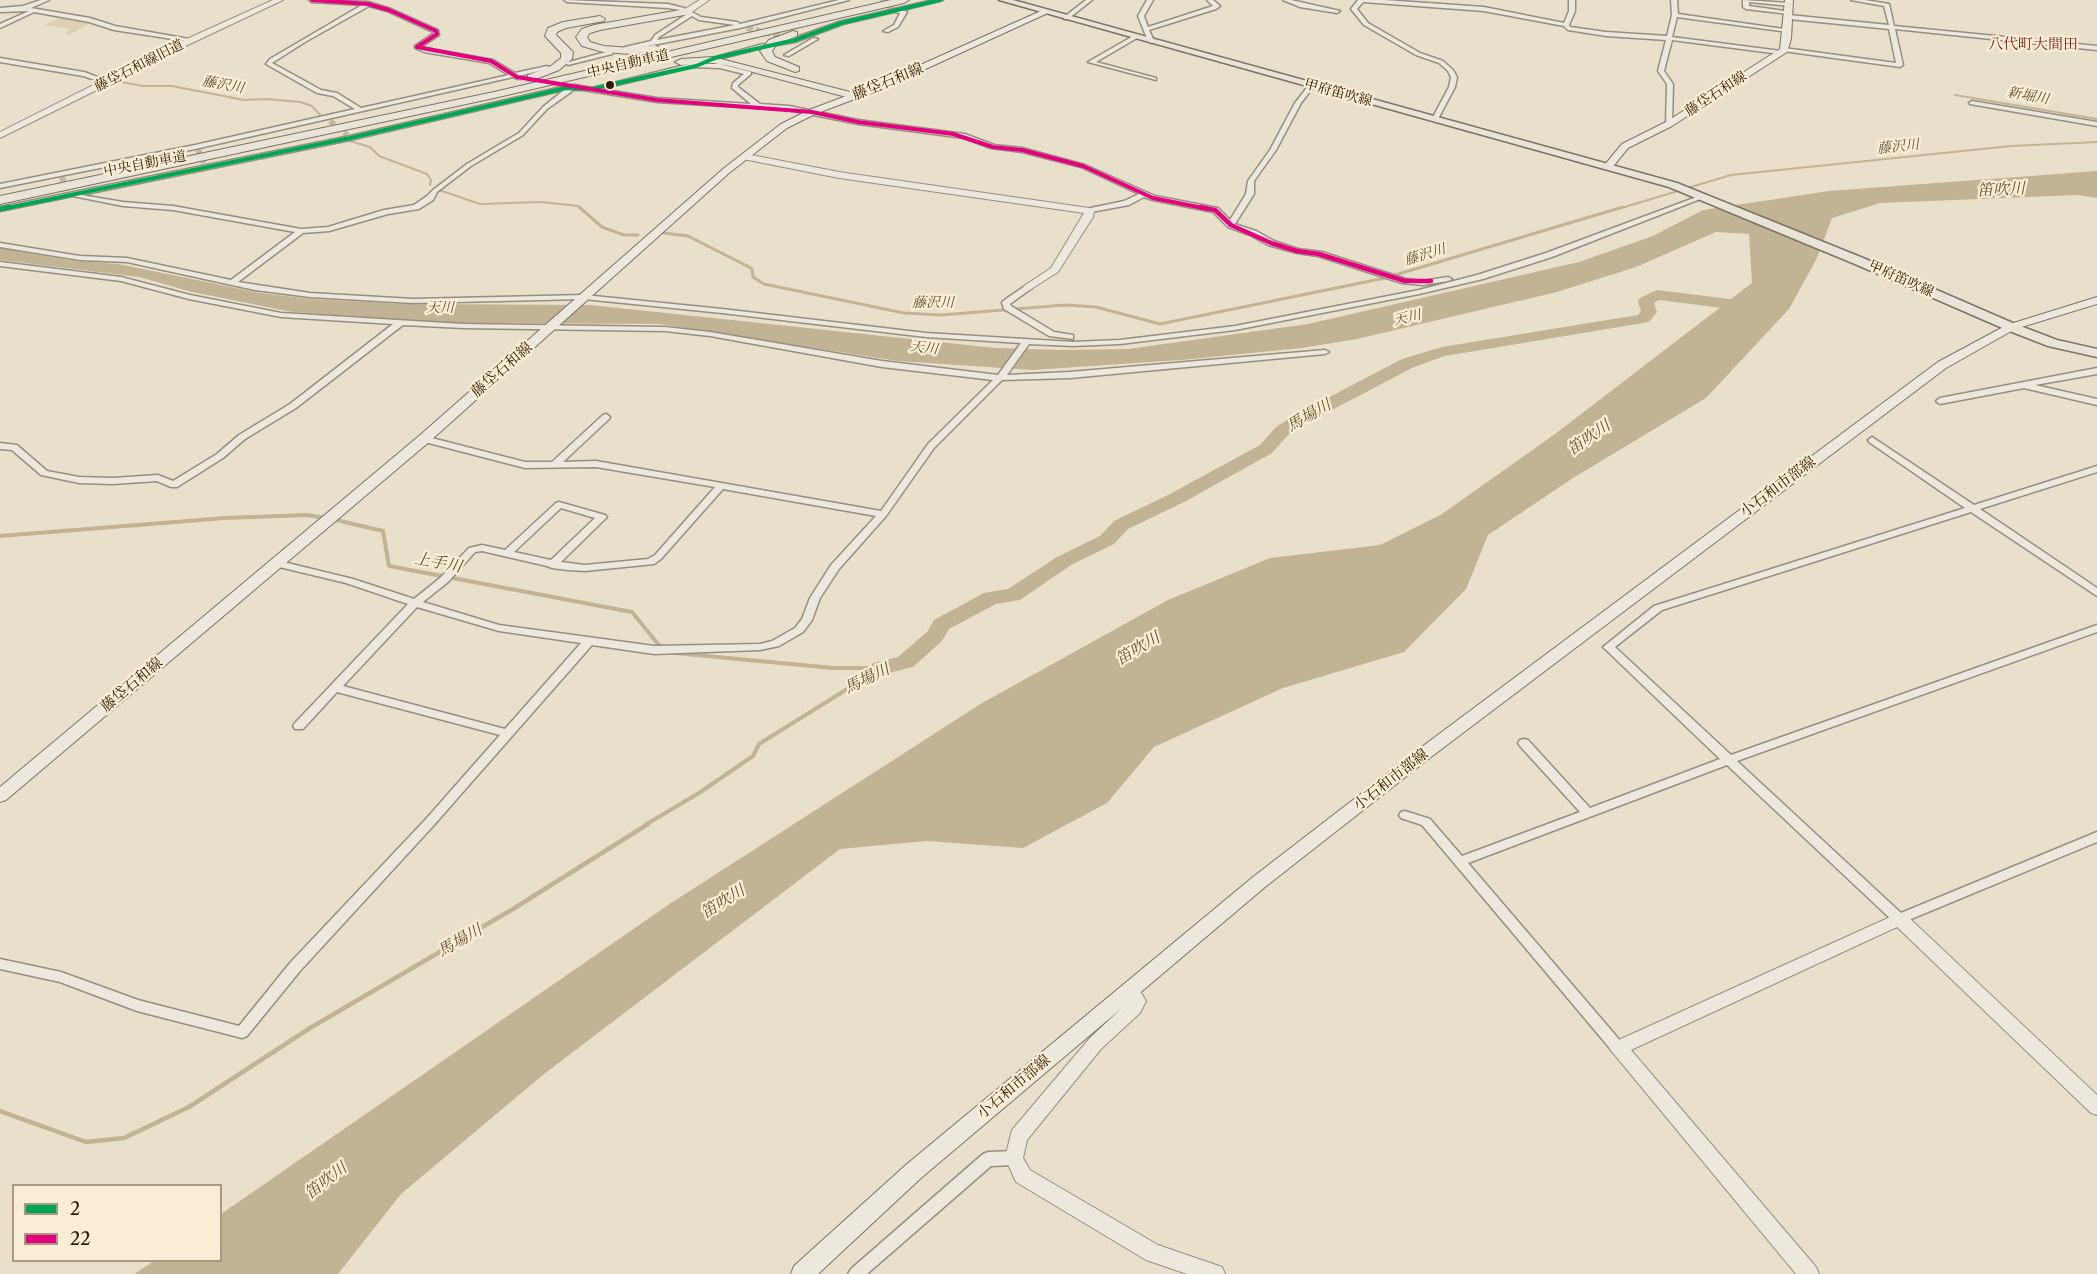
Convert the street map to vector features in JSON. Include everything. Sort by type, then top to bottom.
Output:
[{"type":"highway","name":"中央自動車道","points":[[0,200],[350,133],[904,0]]},
{"type":"highway","points":[[854,96],[835,80],[771,60],[767,56],[768,47],[772,42],[790,35],[914,0]]},
{"type":"highway","points":[[688,13],[598,27],[583,34],[581,39],[590,46],[603,49],[641,50],[890,5]]},
{"type":"highway","name":"中央自動車道","points":[[0,193],[387,114],[890,5]]},
{"type":"highway","points":[[387,114],[520,80],[555,68],[568,56],[564,48],[552,40],[550,33],[563,25],[631,14],[688,13]]},
{"type":"highway","points":[[350,133],[496,97],[702,60],[739,64],[854,96]]},
{"type":"main road","name":"甲府笛吹線","points":[[1003,0],[1673,184],[2005,325],[2053,343],[2097,353]]},
{"type":"main road","points":[[1782,51],[1788,30],[1789,8]]},
{"type":"main road","name":"藤垈石和線","points":[[0,796],[423,439],[726,171],[784,126],[812,111],[854,96],[1046,12]]},
{"type":"main road","name":"藤垈石和線","points":[[1608,167],[1625,146],[1669,124],[1782,51]]},
{"type":"main road","name":"小石和市部線","points":[[802,1274],[914,1171],[1267,875],[1733,521],[1942,365],[2005,325],[2097,300]]},
{"type":"street","points":[[0,10],[24,8],[46,0]]},
{"type":"street","name":"藤垈石和線旧道","points":[[0,135],[192,40],[279,0]]},
{"type":"street","points":[[312,0],[368,4],[389,10],[436,31],[437,34],[417,48],[491,61],[516,77]]},
{"type":"street","points":[[567,0],[668,6],[744,27]]},
{"type":"street","points":[[653,41],[705,0]]},
{"type":"street","points":[[627,48],[653,41],[744,27],[846,0]]},
{"type":"street","points":[[777,43],[890,5],[940,0]]},
{"type":"street","points":[[1066,18],[1089,0]]},
{"type":"street","points":[[1150,0],[1141,16],[1151,41]]},
{"type":"street","points":[[1146,29],[1217,6],[1210,0]]},
{"type":"street","points":[[1286,0],[1300,5],[1337,11]]},
{"type":"street","points":[[1435,119],[1452,87],[1454,77],[1450,70],[1441,62],[1418,54],[1366,24],[1354,9],[1361,0],[1484,9],[1606,34],[1668,38],[1900,65],[1887,5],[1854,0]]},
{"type":"street","points":[[1566,25],[1572,11],[1572,0]]},
{"type":"street","points":[[1669,124],[1670,84],[1661,71],[1675,15],[1674,0]]},
{"type":"street","points":[[1789,8],[1746,7],[1746,0],[1892,27],[2097,48]]},
{"type":"street","points":[[360,110],[335,94],[319,92],[269,64],[303,41],[368,4]]},
{"type":"street","points":[[886,31],[896,26],[904,12],[890,5]]},
{"type":"street","points":[[24,8],[90,20],[114,28],[192,40]]},
{"type":"street","points":[[0,26],[33,11]]},
{"type":"street","points":[[1675,15],[1788,30]]},
{"type":"street","points":[[787,55],[796,52],[799,47],[822,35]]},
{"type":"street","points":[[1134,37],[1091,62],[1154,79]]},
{"type":"street","points":[[793,39],[799,47]]},
{"type":"street","points":[[715,58],[762,46]]},
{"type":"street","points":[[568,63],[610,53]]},
{"type":"street","points":[[0,60],[84,74],[108,82]]},
{"type":"street","points":[[0,209],[566,88],[591,89],[699,64],[749,73],[735,84],[735,88],[758,106]]},
{"type":"street","points":[[0,186],[197,149],[547,68]]},
{"type":"street","points":[[1231,225],[1251,194],[1251,181],[1274,150],[1298,103],[1311,86]]},
{"type":"street","points":[[575,87],[657,100],[812,111],[858,122],[953,134],[993,147],[1022,150],[1083,166],[1144,194],[1215,210],[1231,225],[1271,243],[1400,279],[1423,283],[1498,272]]},
{"type":"street","points":[[67,193],[123,204],[173,208],[301,231],[329,229],[387,212],[416,207],[469,165],[521,134],[545,108],[568,91],[566,88]]},
{"type":"street","points":[[1972,103],[2097,124]]},
{"type":"street","points":[[746,157],[839,175],[1089,211],[1126,203],[1144,194]]},
{"type":"street","points":[[0,245],[80,258],[128,260],[278,292],[381,300],[583,299],[646,302],[926,335],[1025,344],[1100,342],[1169,337],[1297,317],[1419,292],[1498,272],[1559,252],[1702,196]]},
{"type":"street","points":[[1089,211],[1088,217],[1055,270],[1009,301],[1009,309],[1058,337],[1091,338],[1100,342]]},
{"type":"street","points":[[232,283],[301,231]]},
{"type":"street","points":[[0,264],[121,279],[189,297],[281,315],[400,323],[600,327],[710,334],[882,364],[1002,376],[1070,375],[1325,352]]},
{"type":"street","points":[[0,446],[14,447],[44,473],[79,480],[113,481],[158,478],[174,485],[220,456],[242,437],[293,406],[400,323]]},
{"type":"street","points":[[275,563],[349,581],[499,628],[654,650],[760,647],[787,638],[799,630],[807,620],[814,598],[835,567],[883,514],[931,446],[1002,376],[1025,344]]},
{"type":"street","points":[[1940,401],[2097,371]]},
{"type":"street","points":[[2024,385],[2097,402]]},
{"type":"street","points":[[555,464],[606,417]]},
{"type":"street","points":[[423,439],[525,465],[596,464],[883,514]]},
{"type":"street","points":[[1872,440],[2097,593]]},
{"type":"street","points":[[2097,469],[1658,608],[1608,647],[2097,1107]]},
{"type":"street","points":[[299,726],[415,603],[477,548],[552,565],[585,568],[650,561],[658,557],[722,485]]},
{"type":"street","points":[[506,554],[559,505],[602,517],[552,565]]},
{"type":"street","points":[[1459,862],[1729,760],[2097,628]]},
{"type":"street","points":[[0,964],[61,977],[137,1005],[242,1032],[295,967],[430,822],[589,641]]},
{"type":"street","points":[[335,688],[506,733]]},
{"type":"street","points":[[1524,743],[1588,813]]},
{"type":"street","points":[[1405,815],[1426,822],[1809,1274]]},
{"type":"street","points":[[1617,1048],[1899,919],[2097,837]]},
{"type":"street","points":[[1130,989],[1137,1001],[1134,1008],[1095,1044],[1019,1136],[1014,1158],[1023,1176],[1153,1253],[1215,1274]]},
{"type":"street","points":[[856,1274],[988,1159],[1014,1158]]},
{"type":"shaded area","points":[[59,18],[90,23],[70,35],[65,34],[70,29],[43,25]]},
{"type":"water","points":[[2097,171],[2097,198],[2078,195],[1880,203],[1832,218],[1817,258],[1789,309],[1706,398],[1573,478],[1488,535],[1466,589],[1404,652],[1283,688],[1154,747],[1107,803],[1023,848],[927,841],[840,849],[544,1074],[401,1194],[338,1274],[134,1274],[152,1262],[222,1262],[222,1213],[671,903],[982,703],[1168,600],[1270,558],[1380,545],[1442,514],[1555,434],[1752,283],[1749,234],[1716,232],[1636,267],[1557,292],[1357,339],[1302,348],[1181,360],[1032,370],[898,361],[660,324],[454,323],[292,312],[192,292],[139,277],[0,260],[0,248],[74,261],[119,264],[260,293],[312,299],[404,304],[590,305],[996,348],[1128,349],[1308,324],[1579,262],[1653,236],[1703,210],[1829,191]]},
{"type":"waterway","name":"藤沢川","points":[[116,81],[143,86],[172,86],[244,100],[267,99],[300,102],[312,106],[322,117]]},
{"type":"waterway","name":"新堀川","points":[[1955,95],[2097,119]]},
{"type":"waterway","name":"藤沢川","points":[[350,141],[370,147],[379,156],[427,174],[431,180],[430,185]]},
{"type":"waterway","name":"藤沢川","points":[[1618,209],[1731,175],[2011,146],[2097,142]]},
{"type":"waterway","name":"藤沢川","points":[[439,190],[480,204],[541,202],[579,207]]},
{"type":"waterway","name":"藤沢川","points":[[579,207],[602,227],[624,235],[638,235]]},
{"type":"waterway","name":"藤沢川","points":[[664,233],[688,236],[747,266],[752,269],[753,277],[764,284],[904,313],[941,315],[1065,305],[1096,307],[1160,324],[1385,278],[1623,207]]},
{"type":"waterway","name":"馬場川","points":[[881,668],[905,662],[935,636],[941,625],[991,598],[1013,595],[1064,561],[1107,540],[1121,525],[1177,498],[1266,449],[1282,431],[1301,419],[1408,363],[1442,352],[1643,319],[1649,312],[1646,301],[1657,295],[1754,307]]},
{"type":"waterway","name":"上手川","points":[[0,536],[225,518],[307,515],[325,518]]},
{"type":"waterway","name":"上手川","points":[[332,519],[383,531],[389,566],[632,612],[662,649]]},
{"type":"waterway","name":"上手川","points":[[675,653],[833,668],[880,668]]},
{"type":"waterway","name":"馬場川","points":[[645,825],[699,793],[753,756],[759,744],[881,668]]},
{"type":"waterway","name":"馬場川","points":[[0,1111],[86,1142],[124,1138],[189,1107],[310,1028],[513,909],[648,824]]},
{"type":"tunnel","points":[[881,0],[893,9]]},
{"type":"tunnel","points":[[747,28],[790,39]]},
{"type":"tunnel","points":[[517,77],[575,87]]},
{"type":"tunnel","points":[[330,121],[347,135]]},
{"type":"tunnel","points":[[198,150],[204,163]]},
{"type":"tunnel","points":[[62,177],[66,191]]},
{"type":"transit line","name":"22","points":[[312,0],[368,4],[389,10],[436,31],[437,34],[417,47],[491,61],[517,77],[657,100],[812,112],[858,122],[953,134],[993,147],[1022,150],[1083,166],[1153,198],[1215,210],[1231,225],[1271,243],[1297,251],[1319,254],[1405,281],[1431,281]]},
{"type":"transit line","name":"2","points":[[0,209],[350,138],[566,88],[591,89],[696,66],[715,58],[795,40],[841,23],[940,0]]},
{"type":"district","name":"八代町大間田","points":[[2033,45]]},
{"type":"water label","name":"笛吹川","points":[[2001,190]]},
{"type":"water label","name":"天川","points":[[440,308]]},
{"type":"water label","name":"天川","points":[[1407,318]]},
{"type":"water label","name":"天川","points":[[924,348]]},
{"type":"water label","name":"笛吹川","points":[[1589,438]]},
{"type":"water label","name":"笛吹川","points":[[1138,649]]},
{"type":"water label","name":"笛吹川","points":[[723,902]]},
{"type":"water label","name":"笛吹川","points":[[326,1181]]}]
